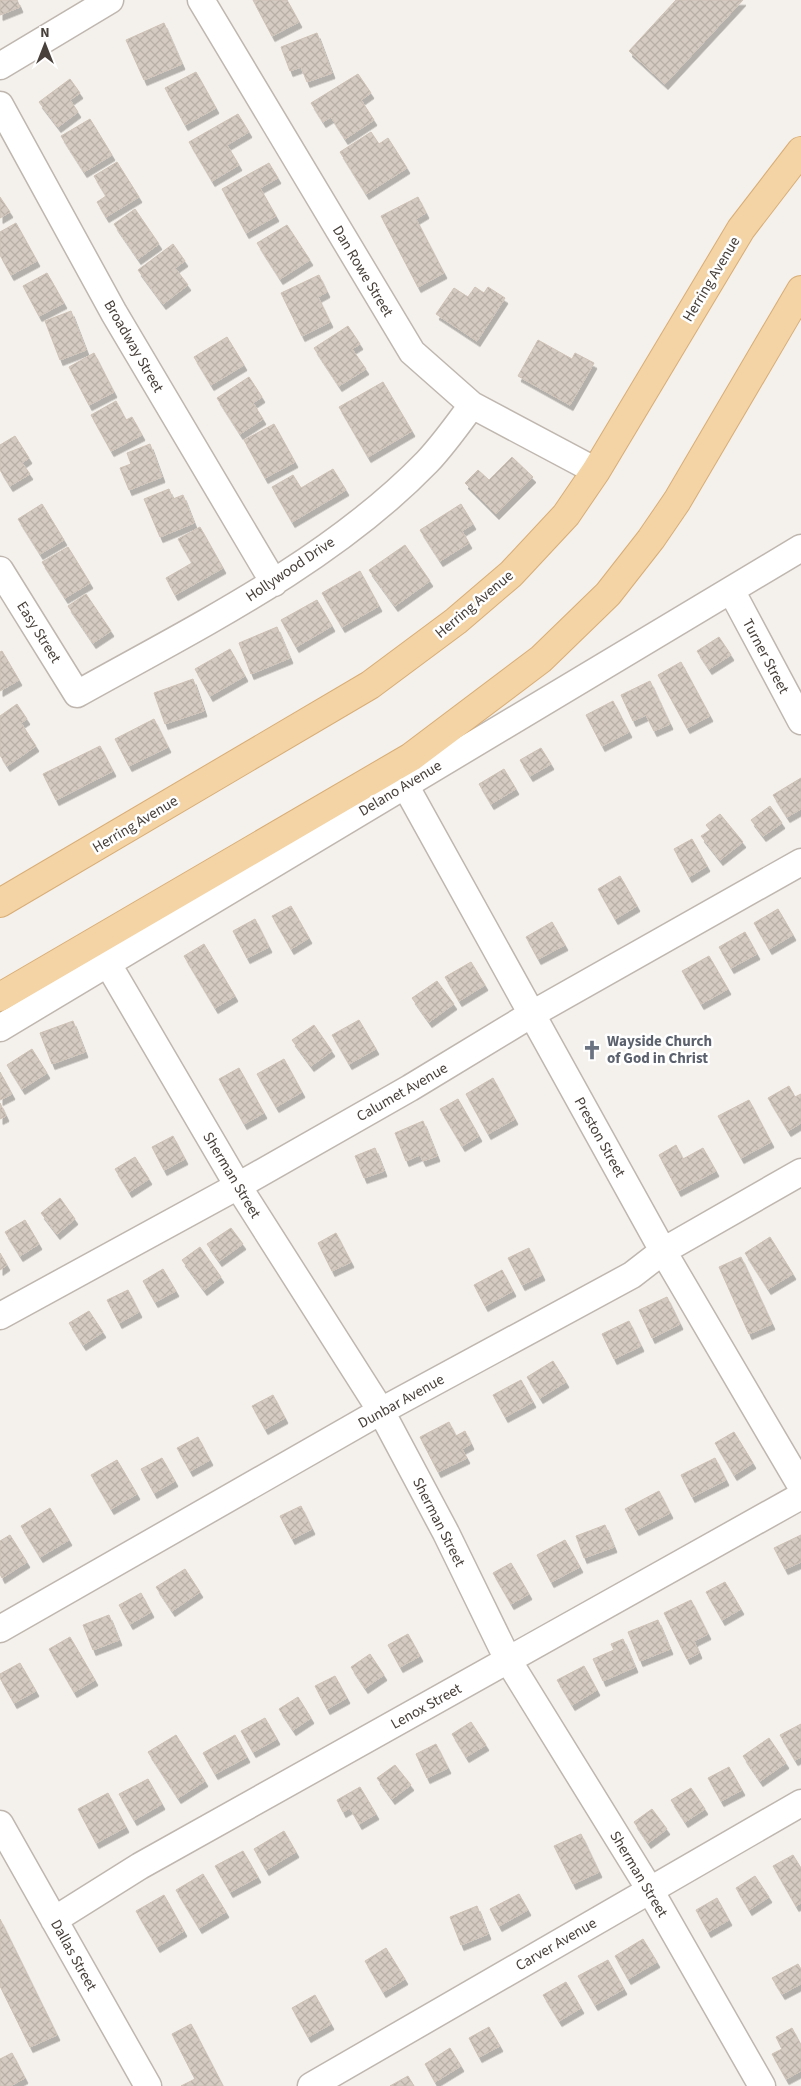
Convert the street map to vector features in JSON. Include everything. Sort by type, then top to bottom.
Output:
[{"type":"main road","name":"Herring Avenue","points":[[0,903],[370,686],[456,621],[511,574],[566,515],[596,471],[741,229],[801,152]]},
{"type":"main road","points":[[0,997],[411,757],[541,660],[608,594],[651,539],[677,501],[801,290]]},
{"type":"street","points":[[0,66],[110,0]]},
{"type":"street","name":"Dan Rowe Street","points":[[201,0],[412,352],[472,406],[596,471]]},
{"type":"street","name":"Broadway Street","points":[[0,105],[114,313],[274,583]]},
{"type":"street","name":"Hollywood Drive","points":[[77,694],[274,583],[387,500],[427,462],[472,406]]},
{"type":"street","name":"Delano Avenue","points":[[0,1028],[801,548]]},
{"type":"street","name":"Easy Street","points":[[0,570],[77,694]]},
{"type":"street","name":"Turner Street","points":[[731,590],[801,721]]},
{"type":"street","name":"Preston Street","points":[[405,785],[663,1251],[801,1486]]},
{"type":"street","name":"Calumet Avenue","points":[[0,1316],[238,1186],[410,1088],[532,1014],[801,862]]},
{"type":"street","name":"Sherman Street","points":[[108,964],[238,1186],[381,1411],[446,1533],[508,1660],[650,1890],[762,2086]]},
{"type":"street","name":"Dunbar Avenue","points":[[0,1629],[381,1411],[632,1275],[663,1251],[801,1172]]},
{"type":"street","name":"Lenox Street","points":[[54,1920],[140,1866],[801,1496]]},
{"type":"street","name":"Carver Avenue","points":[[311,2086],[801,1803]]},
{"type":"street","name":"Dallas Street","points":[[0,1824],[148,2086]]},
{"type":"building","points":[[0,0],[17,0],[20,7],[0,15]]},
{"type":"building","points":[[253,0],[287,0],[299,22],[272,36]]},
{"type":"building","points":[[676,0],[743,0],[665,84],[629,51]]},
{"type":"building","points":[[164,23],[182,64],[144,80],[126,40]]},
{"type":"building","points":[[317,33],[332,73],[307,82],[301,67],[290,71],[281,47]]},
{"type":"building","points":[[196,72],[216,108],[185,125],[165,88]]},
{"type":"building","points":[[358,74],[371,93],[361,100],[374,120],[345,139],[331,117],[323,122],[311,103]]},
{"type":"building","points":[[70,79],[80,93],[70,100],[78,112],[58,127],[39,102]]},
{"type":"building","points":[[238,114],[249,132],[227,145],[239,165],[212,181],[189,142]]},
{"type":"building","points":[[90,119],[112,155],[84,172],[61,136]]},
{"type":"building","points":[[371,132],[379,144],[388,138],[407,168],[366,194],[340,152]]},
{"type":"building","points":[[117,162],[139,197],[106,217],[97,202],[106,196],[94,176]]},
{"type":"building","points":[[269,163],[278,178],[260,188],[276,216],[246,233],[222,189]]},
{"type":"building","points":[[0,197],[10,212],[0,218]]},
{"type":"building","points":[[418,197],[426,213],[416,219],[444,273],[418,287],[381,216]]},
{"type":"building","points":[[135,209],[159,244],[138,259],[114,224]]},
{"type":"building","points":[[16,223],[37,261],[11,275],[0,255],[0,232]]},
{"type":"building","points":[[287,225],[310,260],[280,279],[257,243]]},
{"type":"building","points":[[173,244],[185,261],[175,268],[188,285],[163,304],[138,270]]},
{"type":"building","points":[[47,273],[64,303],[39,316],[23,286]]},
{"type":"building","points":[[319,275],[327,292],[318,297],[330,322],[302,336],[281,293]]},
{"type":"building","points":[[475,287],[484,293],[488,287],[505,298],[477,341],[436,314],[454,288],[468,297]]},
{"type":"building","points":[[71,311],[86,350],[60,360],[45,321]]},
{"type":"building","points":[[348,326],[360,344],[352,349],[366,369],[339,386],[314,348]]},
{"type":"building","points":[[227,337],[244,365],[211,385],[194,357]]},
{"type":"building","points":[[538,340],[572,359],[575,353],[594,363],[570,405],[518,376]]},
{"type":"building","points":[[94,353],[114,392],[89,405],[69,367]]},
{"type":"building","points":[[249,377],[262,397],[253,403],[263,419],[240,434],[217,398]]},
{"type":"building","points":[[383,382],[412,431],[368,457],[339,407]]},
{"type":"building","points":[[116,401],[126,420],[132,417],[142,435],[111,451],[91,415]]},
{"type":"building","points":[[274,424],[295,462],[265,478],[244,440]]},
{"type":"building","points":[[15,436],[29,458],[22,463],[30,474],[10,486],[0,470],[0,445]]},
{"type":"building","points":[[150,444],[162,477],[129,490],[120,468],[131,464],[127,453]]},
{"type":"building","points":[[512,457],[533,477],[496,514],[465,483],[478,470],[489,480]]},
{"type":"building","points":[[333,469],[346,490],[292,522],[272,487],[293,475],[301,488]]},
{"type":"building","points":[[169,489],[173,499],[183,495],[194,523],[160,537],[144,499]]},
{"type":"building","points":[[42,504],[64,540],[40,554],[18,519]]},
{"type":"building","points":[[461,504],[473,524],[462,531],[469,543],[440,561],[420,530]]},
{"type":"building","points":[[200,527],[223,568],[175,595],[166,578],[192,563],[178,539]]},
{"type":"building","points":[[405,545],[430,581],[395,606],[369,570]]},
{"type":"building","points":[[68,547],[90,583],[65,598],[42,562]]},
{"type":"building","points":[[360,571],[379,606],[342,627],[322,593]]},
{"type":"building","points":[[86,594],[111,631],[93,643],[68,606]]},
{"type":"building","points":[[317,600],[332,626],[296,647],[281,620]]},
{"type":"building","points":[[277,627],[290,658],[251,674],[239,643]]},
{"type":"building","points":[[719,637],[731,655],[709,669],[697,651]]},
{"type":"building","points":[[230,649],[245,676],[210,696],[195,669]]},
{"type":"building","points":[[2,651],[19,680],[0,691],[0,652]]},
{"type":"building","points":[[681,662],[710,716],[687,728],[658,675]]},
{"type":"building","points":[[193,679],[204,711],[165,724],[154,693]]},
{"type":"building","points":[[650,681],[670,724],[654,731],[646,715],[633,721],[621,695]]},
{"type":"building","points":[[613,701],[629,732],[602,746],[586,715]]},
{"type":"building","points":[[17,704],[27,719],[21,723],[36,746],[7,766],[0,755],[0,716]]},
{"type":"building","points":[[154,719],[168,747],[129,766],[115,739]]},
{"type":"building","points":[[100,746],[113,771],[56,800],[43,774]]},
{"type":"building","points":[[541,748],[551,764],[530,776],[520,760]]},
{"type":"building","points":[[504,769],[516,789],[491,804],[479,784]]},
{"type":"building","points":[[801,778],[801,809],[787,817],[773,795]]},
{"type":"building","points":[[770,806],[782,823],[763,836],[751,820]]},
{"type":"building","points":[[720,814],[743,842],[720,860],[701,836],[710,830],[706,825]]},
{"type":"building","points":[[692,839],[707,866],[689,877],[674,849]]},
{"type":"building","points":[[620,876],[637,906],[615,919],[598,889]]},
{"type":"building","points":[[291,906],[309,938],[291,949],[272,916]]},
{"type":"building","points":[[778,909],[793,935],[769,949],[754,923]]},
{"type":"building","points":[[255,919],[269,947],[247,958],[233,931]]},
{"type":"building","points":[[552,922],[565,945],[538,959],[526,937]]},
{"type":"building","points":[[745,932],[757,954],[731,968],[719,947]]},
{"type":"building","points":[[204,944],[235,996],[215,1008],[184,956]]},
{"type":"building","points":[[709,956],[728,989],[701,1004],[682,971]]},
{"type":"building","points":[[471,962],[485,985],[459,1001],[445,977]]},
{"type":"building","points":[[437,981],[454,1004],[429,1022],[412,998]]},
{"type":"building","points":[[359,1020],[376,1049],[349,1064],[332,1035]]},
{"type":"building","points":[[73,1021],[85,1052],[52,1064],[40,1033]]},
{"type":"building","points":[[314,1025],[332,1051],[311,1066],[292,1040]]},
{"type":"building","points":[[32,1049],[47,1073],[22,1089],[7,1065]]},
{"type":"building","points":[[284,1059],[302,1092],[276,1107],[257,1074]]},
{"type":"building","points":[[239,1068],[264,1113],[244,1124],[219,1079]]},
{"type":"building","points":[[0,1072],[12,1094],[0,1100]]},
{"type":"building","points":[[493,1078],[515,1119],[488,1134],[466,1094]]},
{"type":"building","points":[[789,1086],[795,1097],[801,1094],[801,1123],[788,1131],[768,1098]]},
{"type":"building","points":[[458,1099],[479,1136],[462,1146],[440,1109]]},
{"type":"building","points":[[749,1100],[771,1142],[741,1158],[718,1116]]},
{"type":"building","points":[[0,1103],[6,1116],[0,1119]]},
{"type":"building","points":[[423,1121],[437,1156],[423,1161],[420,1155],[406,1161],[395,1133]]},
{"type":"building","points":[[173,1136],[185,1159],[164,1170],[152,1147]]},
{"type":"building","points":[[676,1145],[683,1159],[703,1148],[716,1171],[678,1191],[659,1155]]},
{"type":"building","points":[[375,1148],[384,1171],[364,1178],[355,1156]]},
{"type":"building","points":[[135,1157],[149,1179],[129,1192],[115,1169]]},
{"type":"building","points":[[60,1198],[75,1219],[57,1234],[41,1213]]},
{"type":"building","points":[[25,1220],[39,1244],[20,1256],[5,1232]]},
{"type":"building","points":[[231,1228],[243,1244],[219,1261],[207,1244]]},
{"type":"building","points":[[336,1233],[351,1262],[332,1271],[318,1243]]},
{"type":"building","points":[[770,1237],[793,1274],[768,1289],[745,1253]]},
{"type":"building","points":[[200,1247],[221,1277],[204,1290],[182,1260]]},
{"type":"building","points":[[529,1248],[542,1275],[522,1285],[508,1258]]},
{"type":"building","points":[[0,1253],[7,1265],[0,1270]]},
{"type":"building","points":[[741,1257],[772,1324],[749,1334],[719,1267]]},
{"type":"building","points":[[163,1269],[176,1291],[155,1302],[143,1281]]},
{"type":"building","points":[[502,1270],[513,1291],[485,1306],[474,1285]]},
{"type":"building","points":[[128,1290],[139,1312],[119,1323],[107,1300]]},
{"type":"building","points":[[667,1297],[680,1324],[652,1338],[639,1310]]},
{"type":"building","points":[[89,1311],[103,1332],[83,1345],[69,1323]]},
{"type":"building","points":[[629,1321],[641,1346],[614,1359],[602,1334]]},
{"type":"building","points":[[553,1361],[566,1382],[540,1398],[527,1377]]},
{"type":"building","points":[[521,1380],[533,1402],[505,1417],[493,1395]]},
{"type":"building","points":[[273,1395],[285,1418],[265,1429],[252,1406]]},
{"type":"building","points":[[449,1422],[456,1436],[465,1431],[471,1444],[462,1449],[467,1458],[438,1472],[420,1437]]},
{"type":"building","points":[[734,1432],[753,1463],[734,1475],[715,1443]]},
{"type":"building","points":[[198,1437],[210,1460],[190,1471],[177,1448]]},
{"type":"building","points":[[162,1458],[175,1481],[154,1493],[141,1469]]},
{"type":"building","points":[[715,1458],[726,1480],[692,1497],[681,1475]]},
{"type":"building","points":[[117,1460],[137,1494],[111,1509],[91,1475]]},
{"type":"building","points":[[659,1491],[670,1513],[636,1530],[625,1509]]},
{"type":"building","points":[[301,1506],[312,1529],[292,1539],[280,1516]]},
{"type":"building","points":[[50,1508],[69,1540],[40,1557],[21,1526]]},
{"type":"building","points":[[605,1525],[614,1547],[584,1558],[576,1536]]},
{"type":"building","points":[[10,1535],[27,1562],[2,1578],[0,1574],[0,1541]]},
{"type":"building","points":[[801,1535],[801,1562],[785,1569],[774,1548]]},
{"type":"building","points":[[565,1540],[580,1567],[551,1582],[537,1555]]},
{"type":"building","points":[[511,1563],[529,1594],[511,1604],[493,1573]]},
{"type":"building","points":[[185,1569],[200,1592],[172,1611],[156,1587]]},
{"type":"building","points":[[725,1582],[741,1609],[722,1620],[706,1592]]},
{"type":"building","points":[[141,1593],[151,1612],[130,1624],[119,1605]]},
{"type":"building","points":[[691,1600],[708,1634],[694,1641],[699,1653],[687,1659],[664,1613]]},
{"type":"building","points":[[109,1615],[119,1640],[93,1650],[83,1625]]},
{"type":"building","points":[[658,1620],[670,1649],[640,1661],[628,1632]]},
{"type":"building","points":[[408,1634],[420,1656],[400,1667],[388,1645]]},
{"type":"building","points":[[70,1637],[95,1680],[74,1692],[49,1649]]},
{"type":"building","points":[[623,1639],[635,1667],[603,1681],[593,1659],[614,1650],[611,1644]]},
{"type":"building","points":[[370,1654],[384,1675],[365,1688],[351,1667]]},
{"type":"building","points":[[20,1663],[36,1691],[14,1703],[0,1678],[0,1674]]},
{"type":"building","points":[[584,1666],[597,1690],[572,1705],[557,1680]]},
{"type":"building","points":[[335,1676],[347,1698],[327,1709],[315,1686]]},
{"type":"building","points":[[298,1697],[311,1718],[293,1730],[279,1709]]},
{"type":"building","points":[[265,1718],[277,1739],[253,1752],[241,1731]]},
{"type":"building","points":[[471,1722],[486,1745],[466,1757],[452,1734]]},
{"type":"building","points":[[801,1724],[801,1757],[795,1760],[780,1735]]},
{"type":"building","points":[[176,1735],[205,1781],[178,1798],[148,1752]]},
{"type":"building","points":[[235,1735],[247,1757],[215,1774],[203,1753]]},
{"type":"building","points":[[769,1738],[786,1763],[760,1781],[743,1756]]},
{"type":"building","points":[[436,1744],[448,1768],[427,1778],[416,1754]]},
{"type":"building","points":[[395,1765],[411,1785],[392,1799],[377,1778]]},
{"type":"building","points":[[729,1767],[742,1790],[721,1801],[708,1778]]},
{"type":"building","points":[[148,1779],[162,1804],[134,1820],[119,1794]]},
{"type":"building","points":[[360,1787],[376,1814],[359,1824],[350,1808],[343,1812],[337,1800]]},
{"type":"building","points":[[691,1788],[705,1809],[685,1822],[671,1800]]},
{"type":"building","points":[[108,1793],[126,1827],[96,1843],[78,1809]]},
{"type":"building","points":[[652,1809],[667,1829],[648,1843],[634,1822]]},
{"type":"building","points":[[284,1831],[296,1852],[266,1870],[254,1849]]},
{"type":"building","points":[[581,1834],[599,1872],[573,1884],[554,1846]]},
{"type":"building","points":[[243,1851],[258,1877],[230,1892],[215,1866]]},
{"type":"building","points":[[793,1855],[801,1868],[801,1903],[796,1906],[773,1866]]},
{"type":"building","points":[[203,1874],[226,1912],[199,1928],[176,1890]]},
{"type":"building","points":[[755,1876],[769,1897],[749,1910],[736,1888]]},
{"type":"building","points":[[519,1894],[528,1910],[499,1926],[490,1909]]},
{"type":"building","points":[[164,1895],[184,1931],[157,1947],[136,1911]]},
{"type":"building","points":[[717,1898],[729,1920],[708,1932],[696,1910]]},
{"type":"building","points":[[477,1906],[488,1934],[461,1945],[450,1917]]},
{"type":"building","points":[[0,1919],[57,2035],[30,2047],[0,1986]]},
{"type":"building","points":[[643,1939],[657,1962],[628,1979],[615,1956]]},
{"type":"building","points":[[386,1948],[405,1979],[383,1992],[365,1961]]},
{"type":"building","points":[[608,1960],[624,1989],[595,2005],[578,1976]]},
{"type":"building","points":[[798,1964],[801,1969],[801,1984],[782,1994],[772,1978]]},
{"type":"building","points":[[566,1982],[581,2008],[559,2021],[543,1995]]},
{"type":"building","points":[[315,1995],[331,2024],[308,2037],[292,2008]]},
{"type":"building","points":[[191,2024],[223,2086],[181,2086],[195,2079],[172,2034]]},
{"type":"building","points":[[489,2027],[500,2046],[479,2057],[469,2038]]},
{"type":"building","points":[[792,2028],[801,2045],[801,2071],[786,2079],[772,2054],[782,2049],[776,2037]]},
{"type":"building","points":[[450,2048],[461,2066],[435,2082],[425,2064]]},
{"type":"building","points":[[12,2053],[25,2078],[10,2086],[0,2086],[0,2059]]},
{"type":"building","points":[[408,2076],[414,2086],[390,2086]]},
{"type":"place","name":"Wayside Church of God in Christ","points":[[592,1050]]}]
